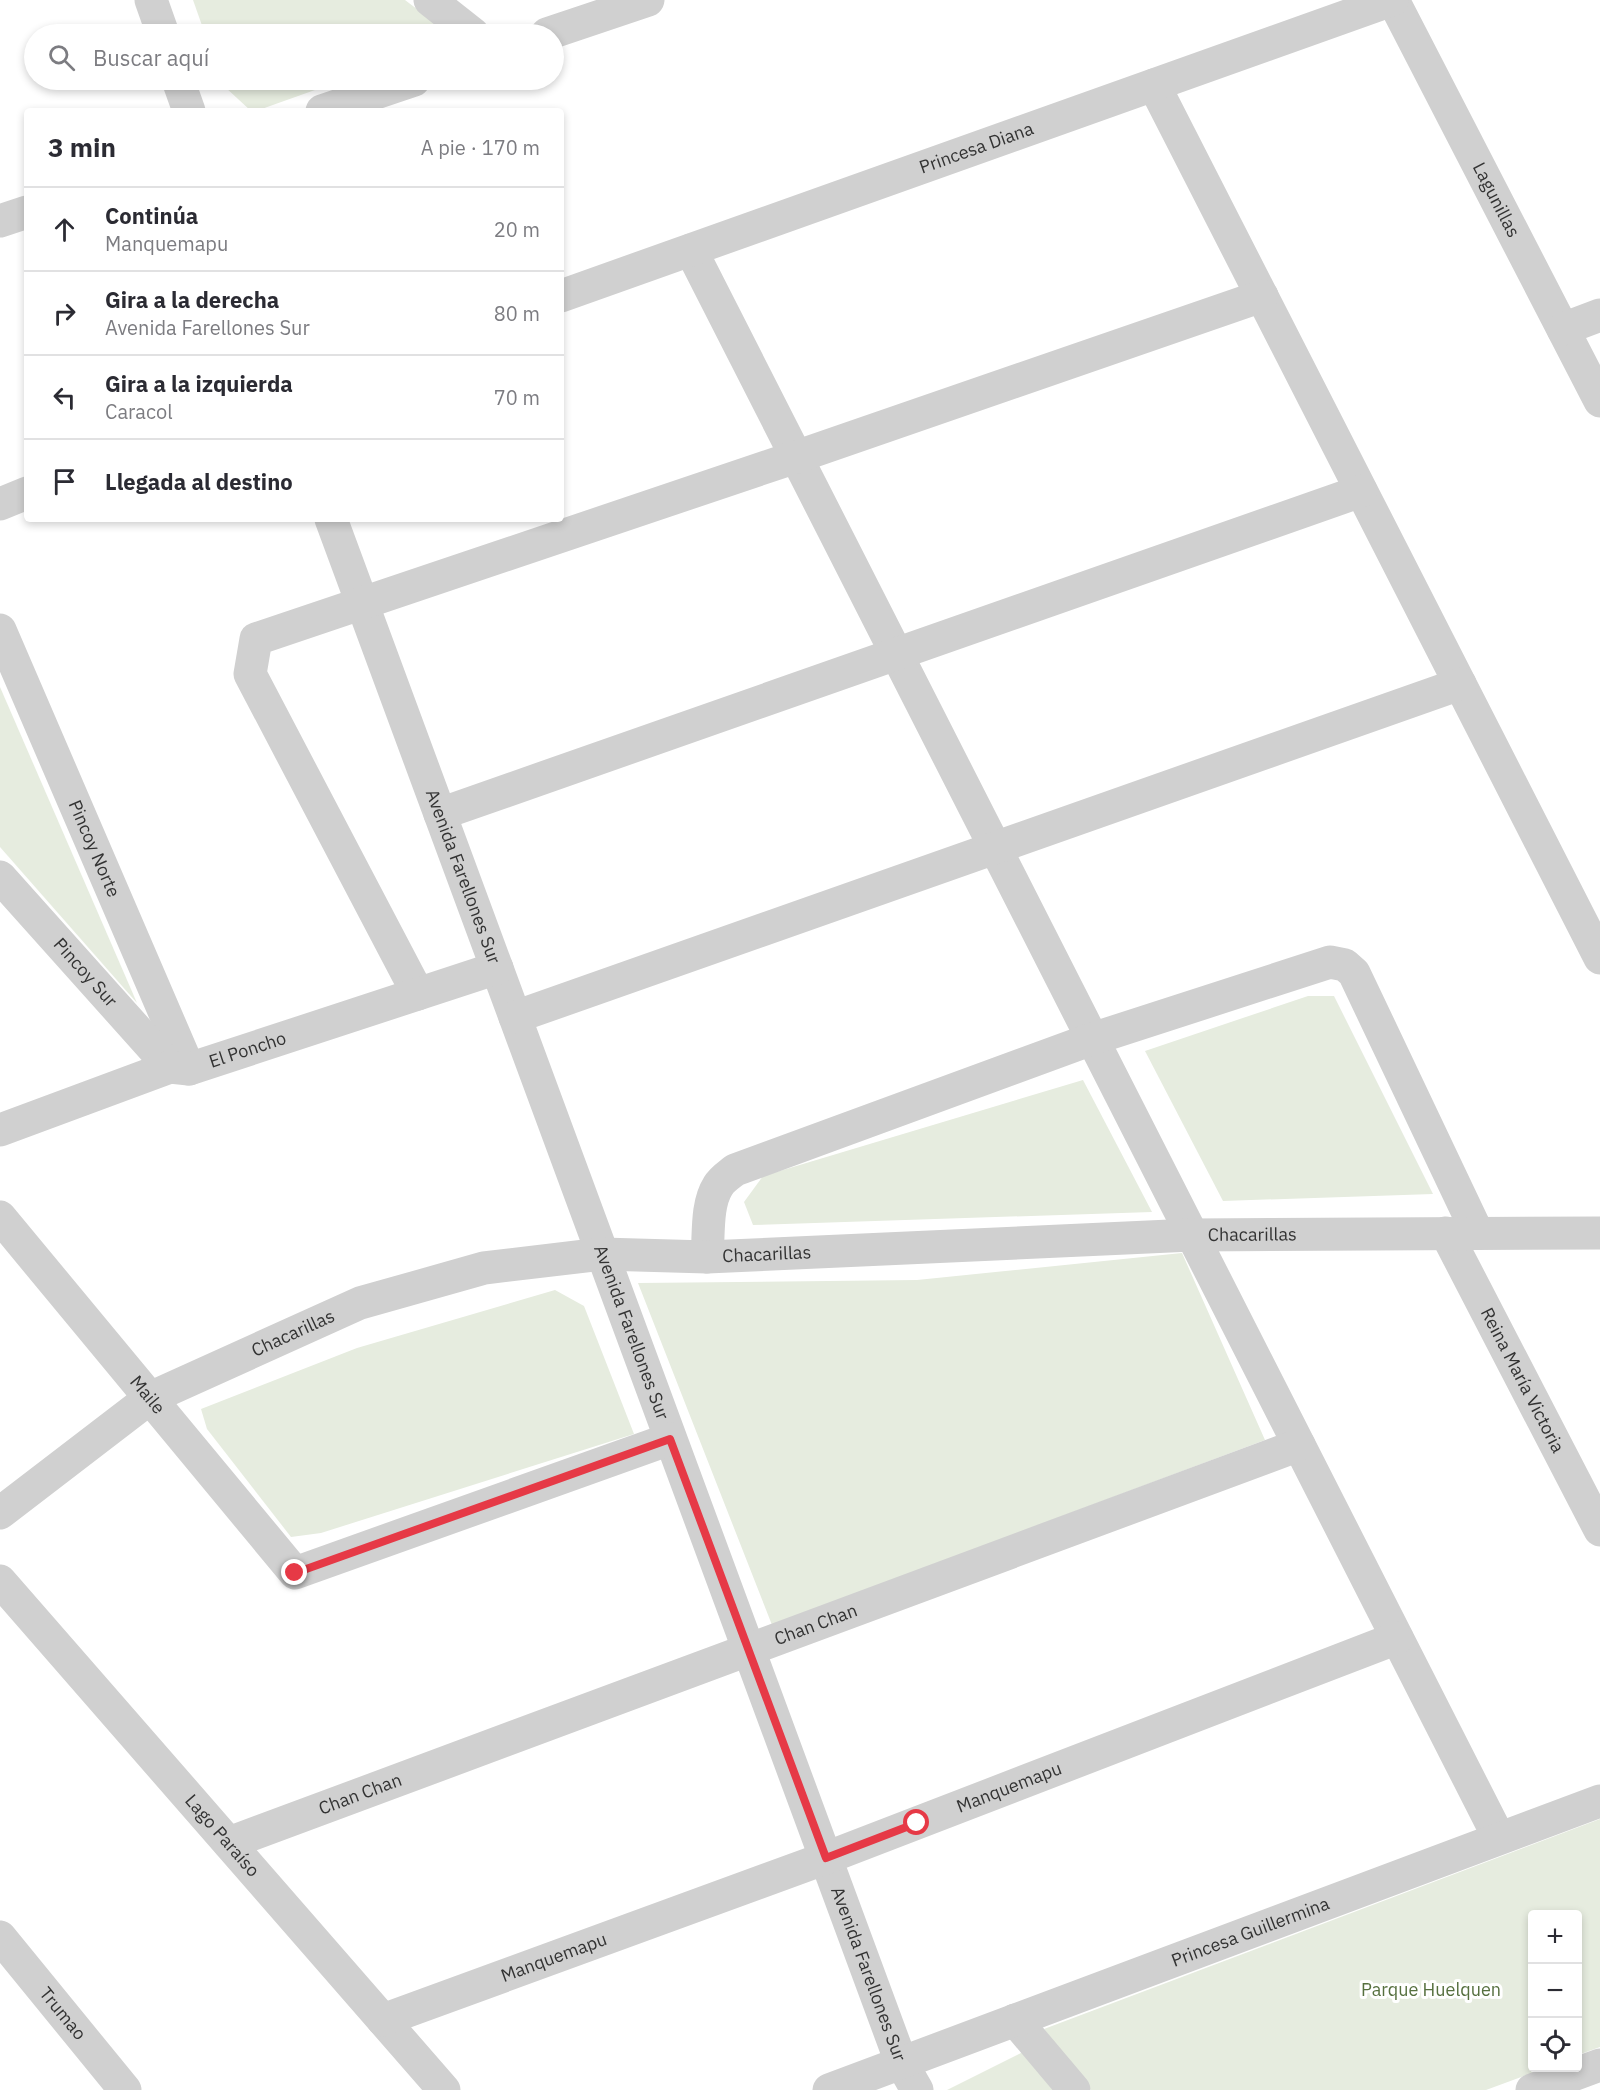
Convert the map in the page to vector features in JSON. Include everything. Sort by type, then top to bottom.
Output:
[{"type":"street","points":[[151,0],[159,24]]},
{"type":"street","points":[[430,0],[460,24]]},
{"type":"street","points":[[564,28],[648,0]]},
{"type":"street","name":"Princesa Diana","points":[[564,295],[1393,0]]},
{"type":"street","name":"Lagunillas","points":[[1393,0],[1600,401]]},
{"type":"street","points":[[1154,85],[1600,958]]},
{"type":"street","points":[[182,90],[188,108]]},
{"type":"street","points":[[331,108],[384,90]]},
{"type":"street","points":[[0,221],[24,213]]},
{"type":"street","points":[[691,250],[1499,1838]]},
{"type":"street","points":[[418,994],[250,674],[256,639],[363,605],[1262,296]]},
{"type":"street","points":[[1563,329],[1600,315]]},
{"type":"street","points":[[440,814],[1361,491]]},
{"type":"street","points":[[0,504],[24,494]]},
{"type":"street","name":"Avenida Farellones Sur","points":[[332,522],[901,2062],[917,2090]]},
{"type":"street","name":"Pincoy Norte","points":[[0,630],[180,1068]]},
{"type":"street","points":[[515,1017],[1460,684]]},
{"type":"street","name":"Pincoy Sur","points":[[0,877],[180,1068]]},
{"type":"street","name":"Reina María Victoria","points":[[707,1257],[711,1203],[716,1188],[735,1170],[1092,1039],[1330,962],[1345,965],[1354,973],[1462,1232],[1600,1530]]},
{"type":"street","name":"El Poncho","points":[[0,1130],[180,1068],[497,968]]},
{"type":"street","name":"Maile","points":[[0,1217],[295,1573],[670,1439]]},
{"type":"street","name":"Chacarillas","points":[[0,1513],[150,1398],[360,1303],[484,1268],[602,1254],[707,1257],[1192,1235],[1600,1233]]},
{"type":"street","name":"Chan Chan","points":[[229,1843],[1299,1445]]},
{"type":"street","name":"Lago Paraíso","points":[[0,1581],[444,2090]]},
{"type":"street","name":"Manquemapu","points":[[383,2020],[826,1858],[1397,1638]]},
{"type":"street","name":"Princesa Guillermina","points":[[829,2090],[1600,1801]]},
{"type":"street","name":"Trumao","points":[[0,1937],[125,2090]]},
{"type":"street","points":[[1015,2020],[1074,2090]]},
{"type":"street","points":[[1532,2090],[1600,2065]]},
{"type":"green space","points":[[193,0],[405,0],[434,22],[434,24],[201,24]]},
{"type":"green space","points":[[228,90],[315,90],[264,108],[248,108]]},
{"type":"green space","points":[[0,687],[137,1003],[0,847]]},
{"type":"green space","points":[[1308,996],[1334,996],[1433,1194],[1223,1201],[1145,1051]]},
{"type":"green space","points":[[1083,1080],[1152,1212],[753,1225],[744,1202],[763,1176]]},
{"type":"green space","points":[[1182,1253],[1265,1440],[772,1625],[638,1283],[917,1280]]},
{"type":"green space","points":[[555,1290],[584,1306],[634,1434],[321,1533],[291,1537],[207,1429],[201,1409],[357,1348]]},
{"type":"green space","name":"Parque Huelquen","points":[[1600,1819],[1600,2047],[1582,2054],[1582,1910],[1528,1910],[1528,2072],[1535,2072],[1486,2090],[1091,2090],[1044,2029]]},
{"type":"green space","points":[[1023,2052],[1054,2090],[947,2090]]},
{"type":"route","points":[[295,1573],[670,1439],[826,1858],[917,1823]]}]
